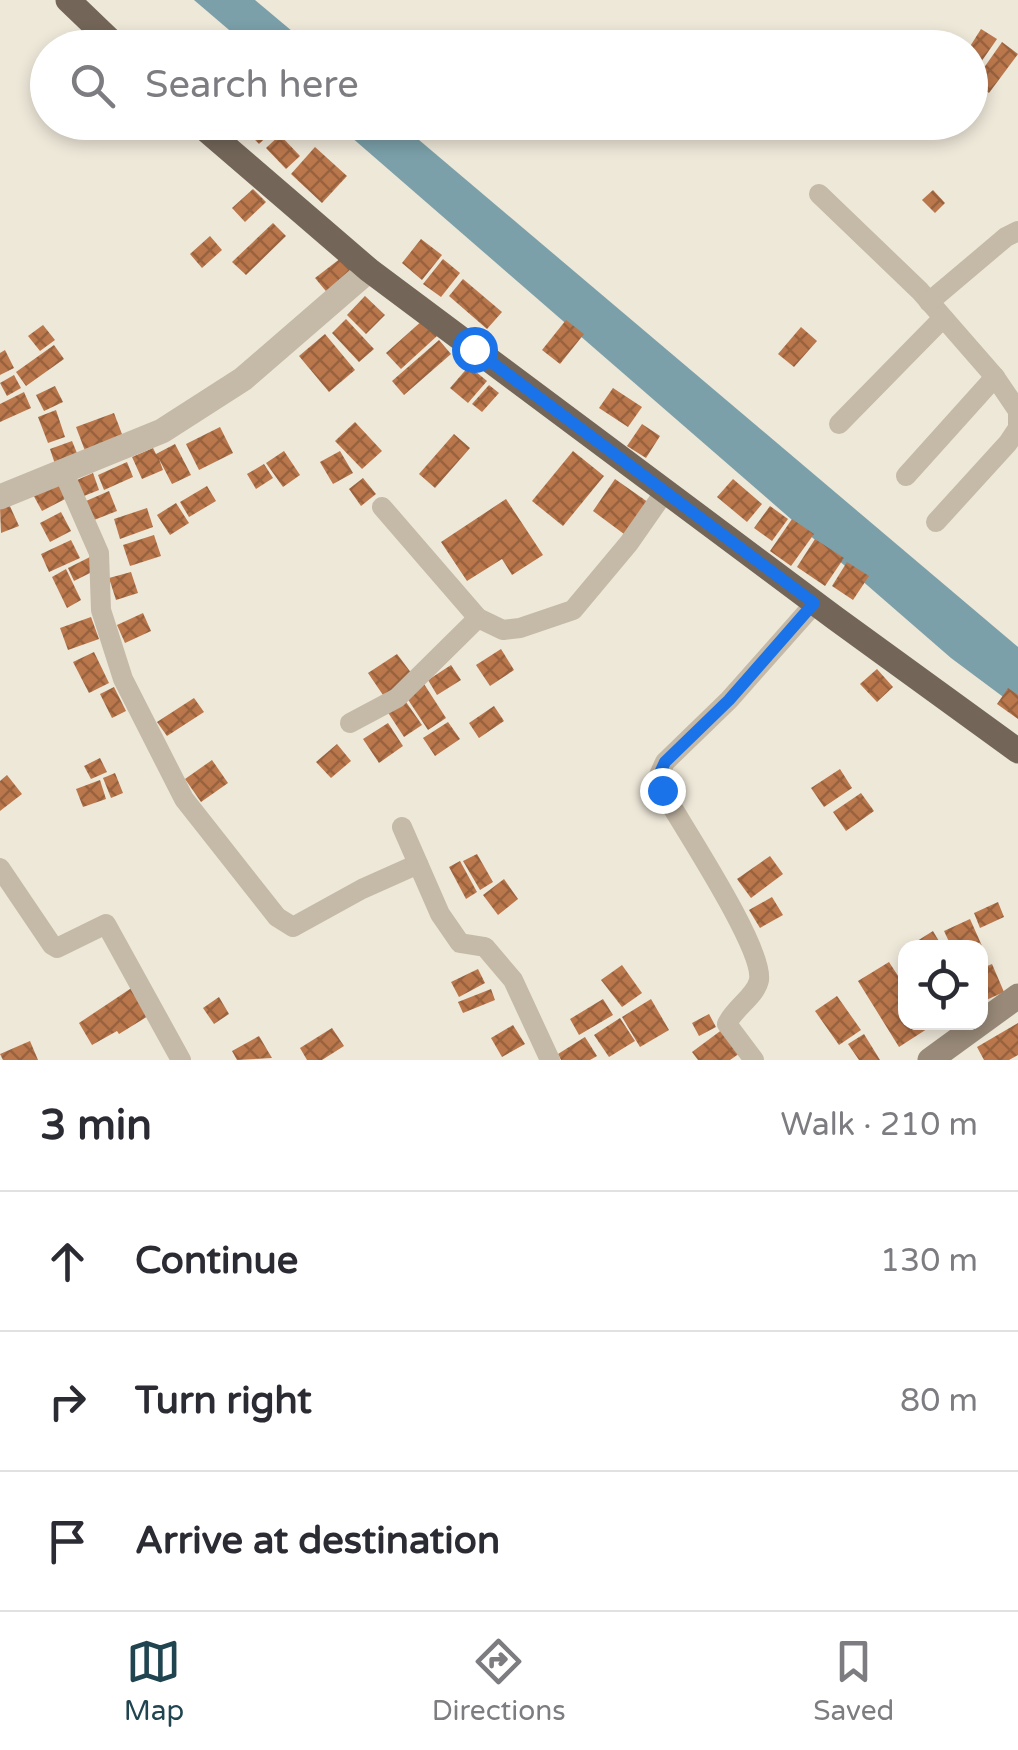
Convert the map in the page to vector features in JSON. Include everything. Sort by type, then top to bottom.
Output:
[{"type":"main road","points":[[68,0],[99,30]]},
{"type":"main road","points":[[218,140],[369,270],[1018,751]]},
{"type":"main road","points":[[930,1060],[1018,996]]},
{"type":"street","points":[[819,194],[936,310],[995,377],[1018,410],[1018,427],[1008,443],[936,522]]},
{"type":"street","points":[[839,424],[936,310],[1006,237],[1018,231]]},
{"type":"street","points":[[0,497],[162,432],[243,379],[369,270]]},
{"type":"street","points":[[906,476],[995,377]]},
{"type":"street","points":[[63,471],[99,553],[101,610],[123,679],[184,799],[277,917],[293,927],[418,864]]},
{"type":"street","points":[[382,507],[478,618],[503,630],[572,610],[630,543],[666,490]]},
{"type":"street","points":[[754,1060],[727,1024],[757,986],[760,975],[756,961],[727,898],[662,790],[659,775],[665,762],[729,700],[814,603]]},
{"type":"street","points":[[350,723],[397,698],[478,618]]},
{"type":"street","points":[[402,827],[440,914],[460,943],[485,946],[513,980],[550,1060]]},
{"type":"street","points":[[0,868],[57,948],[106,924],[182,1060]]},
{"type":"water","points":[[194,0],[255,0],[291,30],[229,30]]},
{"type":"water","points":[[355,140],[419,140],[1018,647],[1018,708],[951,658]]},
{"type":"building","points":[[988,33],[997,39],[988,52]]},
{"type":"building","points":[[1002,42],[1018,54],[989,93],[988,62]]},
{"type":"building","points":[[275,140],[285,140],[300,156],[286,169],[266,148]]},
{"type":"building","points":[[315,147],[347,176],[322,203],[291,174]]},
{"type":"building","points":[[253,189],[266,202],[245,222],[232,208]]},
{"type":"building","points":[[933,190],[945,203],[935,213],[922,200]]},
{"type":"building","points":[[273,223],[286,236],[246,275],[232,262]]},
{"type":"building","points":[[210,236],[222,250],[202,268],[190,254]]},
{"type":"building","points":[[421,239],[442,255],[422,280],[402,263]]},
{"type":"building","points":[[341,258],[356,276],[330,296],[315,278]]},
{"type":"building","points":[[443,259],[460,273],[441,297],[423,284]]},
{"type":"building","points":[[463,279],[502,312],[487,329],[449,296]]},
{"type":"building","points":[[365,296],[385,315],[366,334],[347,315]]},
{"type":"building","points":[[346,319],[374,349],[359,362],[332,333]]},
{"type":"building","points":[[423,320],[437,336],[401,369],[386,353]]},
{"type":"building","points":[[566,320],[584,334],[560,364],[542,350]]},
{"type":"building","points":[[43,325],[55,340],[40,351],[28,336]]},
{"type":"building","points":[[801,327],[817,341],[794,367],[778,354]]},
{"type":"building","points":[[325,334],[355,370],[329,392],[299,356]]},
{"type":"building","points":[[439,340],[451,354],[404,395],[392,381]]},
{"type":"building","points":[[54,345],[64,359],[26,386],[16,372]]},
{"type":"building","points":[[5,350],[14,368],[0,375],[0,353]]},
{"type":"building","points":[[469,366],[487,381],[468,403],[450,388]]},
{"type":"building","points":[[14,375],[21,388],[7,396],[0,383]]},
{"type":"building","points":[[489,385],[499,393],[482,412],[472,404]]},
{"type":"building","points":[[55,386],[63,402],[44,411],[36,395]]},
{"type":"building","points":[[613,388],[642,407],[628,427],[599,408]]},
{"type":"building","points":[[24,392],[31,408],[0,422],[0,404]]},
{"type":"building","points":[[56,410],[65,437],[48,443],[38,417]]},
{"type":"building","points":[[114,413],[125,442],[87,456],[76,427]]},
{"type":"building","points":[[355,422],[382,451],[362,469],[335,441]]},
{"type":"building","points":[[642,424],[660,436],[646,458],[627,446]]},
{"type":"building","points":[[220,427],[233,453],[199,470],[186,444]]},
{"type":"building","points":[[454,434],[470,448],[435,488],[419,474]]},
{"type":"building","points":[[72,441],[79,458],[56,467],[50,449]]},
{"type":"building","points":[[175,444],[191,475],[172,484],[159,459],[163,470],[142,479],[132,457],[153,448],[156,454]]},
{"type":"building","points":[[284,451],[300,475],[283,487],[266,463]]},
{"type":"building","points":[[340,451],[353,473],[333,484],[320,462]]},
{"type":"building","points":[[573,451],[604,476],[563,526],[532,501]]},
{"type":"building","points":[[127,462],[133,477],[104,490],[98,475]]},
{"type":"building","points":[[264,464],[273,478],[256,489],[247,474]]},
{"type":"building","points":[[93,473],[99,490],[84,496],[77,480]]},
{"type":"building","points":[[56,478],[67,498],[42,511],[31,491]]},
{"type":"building","points":[[363,478],[376,494],[361,506],[349,489]]},
{"type":"building","points":[[615,479],[652,505],[628,537],[593,511]]},
{"type":"building","points":[[733,479],[762,504],[747,522],[717,497]]},
{"type":"building","points":[[207,486],[216,501],[189,517],[180,502]]},
{"type":"building","points":[[109,491],[117,511],[94,520],[86,501]]},
{"type":"building","points":[[506,499],[543,555],[512,575],[502,559],[467,581],[441,542]]},
{"type":"building","points":[[8,502],[19,526],[1,533],[0,506]]},
{"type":"building","points":[[176,503],[189,523],[170,535],[157,515]]},
{"type":"building","points":[[770,506],[788,519],[772,541],[754,528]]},
{"type":"building","points":[[147,508],[153,527],[120,539],[114,519]]},
{"type":"building","points":[[61,512],[71,531],[50,542],[40,523]]},
{"type":"building","points":[[792,519],[814,534],[791,566],[770,551]]},
{"type":"building","points":[[154,535],[161,556],[130,566],[123,545]]},
{"type":"building","points":[[815,539],[844,558],[825,586],[797,567]]},
{"type":"building","points":[[71,540],[80,558],[49,572],[41,554]]},
{"type":"building","points":[[90,557],[96,570],[74,581],[68,568]]},
{"type":"building","points":[[847,562],[869,576],[853,600],[832,586]]},
{"type":"building","points":[[66,569],[81,600],[67,608],[52,577]]},
{"type":"building","points":[[131,572],[138,593],[116,600],[109,578]]},
{"type":"building","points":[[143,613],[151,631],[125,643],[117,625]]},
{"type":"building","points":[[91,617],[99,639],[68,650],[60,628]]},
{"type":"building","points":[[501,649],[514,670],[490,686],[476,665]]},
{"type":"building","points":[[94,652],[109,683],[89,693],[73,662]]},
{"type":"building","points":[[397,654],[415,678],[385,698],[368,673]]},
{"type":"building","points":[[451,665],[461,680],[437,695],[428,680]]},
{"type":"building","points":[[877,669],[893,687],[877,702],[860,684]]},
{"type":"building","points":[[424,684],[446,718],[428,730],[405,695]]},
{"type":"building","points":[[114,687],[126,711],[112,718],[100,694]]},
{"type":"building","points":[[1008,688],[1018,695],[1018,719],[997,704]]},
{"type":"building","points":[[194,698],[204,712],[167,736],[157,722]]},
{"type":"building","points":[[404,699],[422,725],[404,737],[387,711]]},
{"type":"building","points":[[494,706],[504,721],[479,738],[469,723]]},
{"type":"building","points":[[448,722],[460,739],[435,756],[423,738]]},
{"type":"building","points":[[388,723],[403,746],[379,763],[363,739]]},
{"type":"building","points":[[337,744],[351,761],[331,778],[316,762]]},
{"type":"building","points":[[100,758],[107,772],[91,779],[84,766]]},
{"type":"building","points":[[212,760],[228,783],[201,802],[185,779]]},
{"type":"building","points":[[840,769],[852,788],[824,807],[811,788]]},
{"type":"building","points":[[115,773],[123,793],[111,798],[103,778]]},
{"type":"building","points":[[7,775],[22,794],[0,811],[0,781]]},
{"type":"building","points":[[100,780],[106,799],[83,807],[76,789]]},
{"type":"building","points":[[861,793],[874,811],[846,831],[833,812]]},
{"type":"building","points":[[477,854],[493,882],[480,890],[463,861]]},
{"type":"building","points":[[770,856],[783,874],[751,898],[737,879]]},
{"type":"building","points":[[460,861],[477,892],[466,899],[449,867]]},
{"type":"building","points":[[504,879],[518,899],[498,915],[483,895]]},
{"type":"building","points":[[772,897],[783,915],[760,928],[749,910]]},
{"type":"building","points":[[998,902],[1004,917],[980,928],[974,913]]},
{"type":"building","points":[[970,919],[979,940],[948,940],[944,931]]},
{"type":"building","points":[[933,931],[938,940],[919,940]]},
{"type":"building","points":[[889,962],[898,976],[898,1030],[925,1030],[899,1047],[858,981]]},
{"type":"building","points":[[992,964],[1004,992],[988,999],[988,966]]},
{"type":"building","points":[[622,965],[642,993],[622,1007],[601,980]]},
{"type":"building","points":[[478,969],[485,983],[459,997],[451,982]]},
{"type":"building","points":[[136,985],[153,1013],[92,1045],[79,1023]]},
{"type":"building","points":[[491,989],[495,1000],[463,1013],[458,1002]]},
{"type":"building","points":[[837,996],[861,1030],[839,1045],[815,1011]]},
{"type":"building","points":[[219,997],[229,1014],[214,1024],[203,1008]]},
{"type":"building","points":[[603,999],[613,1015],[579,1035],[570,1019]]},
{"type":"building","points":[[651,999],[669,1030],[640,1047],[622,1017]]},
{"type":"building","points":[[709,1014],[716,1027],[699,1036],[692,1023]]},
{"type":"building","points":[[620,1018],[635,1041],[609,1057],[594,1035]]},
{"type":"building","points":[[1018,1023],[1018,1055],[1009,1060],[984,1060],[977,1047]]},
{"type":"building","points":[[513,1025],[525,1044],[502,1057],[491,1038]]},
{"type":"building","points":[[332,1028],[344,1046],[322,1060],[307,1060],[300,1048]]},
{"type":"building","points":[[723,1029],[740,1053],[730,1060],[698,1060],[692,1052]]},
{"type":"building","points":[[864,1034],[880,1060],[859,1060],[848,1044]]},
{"type":"building","points":[[259,1036],[272,1058],[237,1060],[232,1051]]},
{"type":"building","points":[[585,1037],[597,1056],[590,1060],[561,1060],[558,1054]]},
{"type":"building","points":[[30,1041],[38,1060],[3,1060],[0,1054]]},
{"type":"route","points":[[474,349],[814,603],[729,700],[665,762],[659,775],[662,790]]}]
